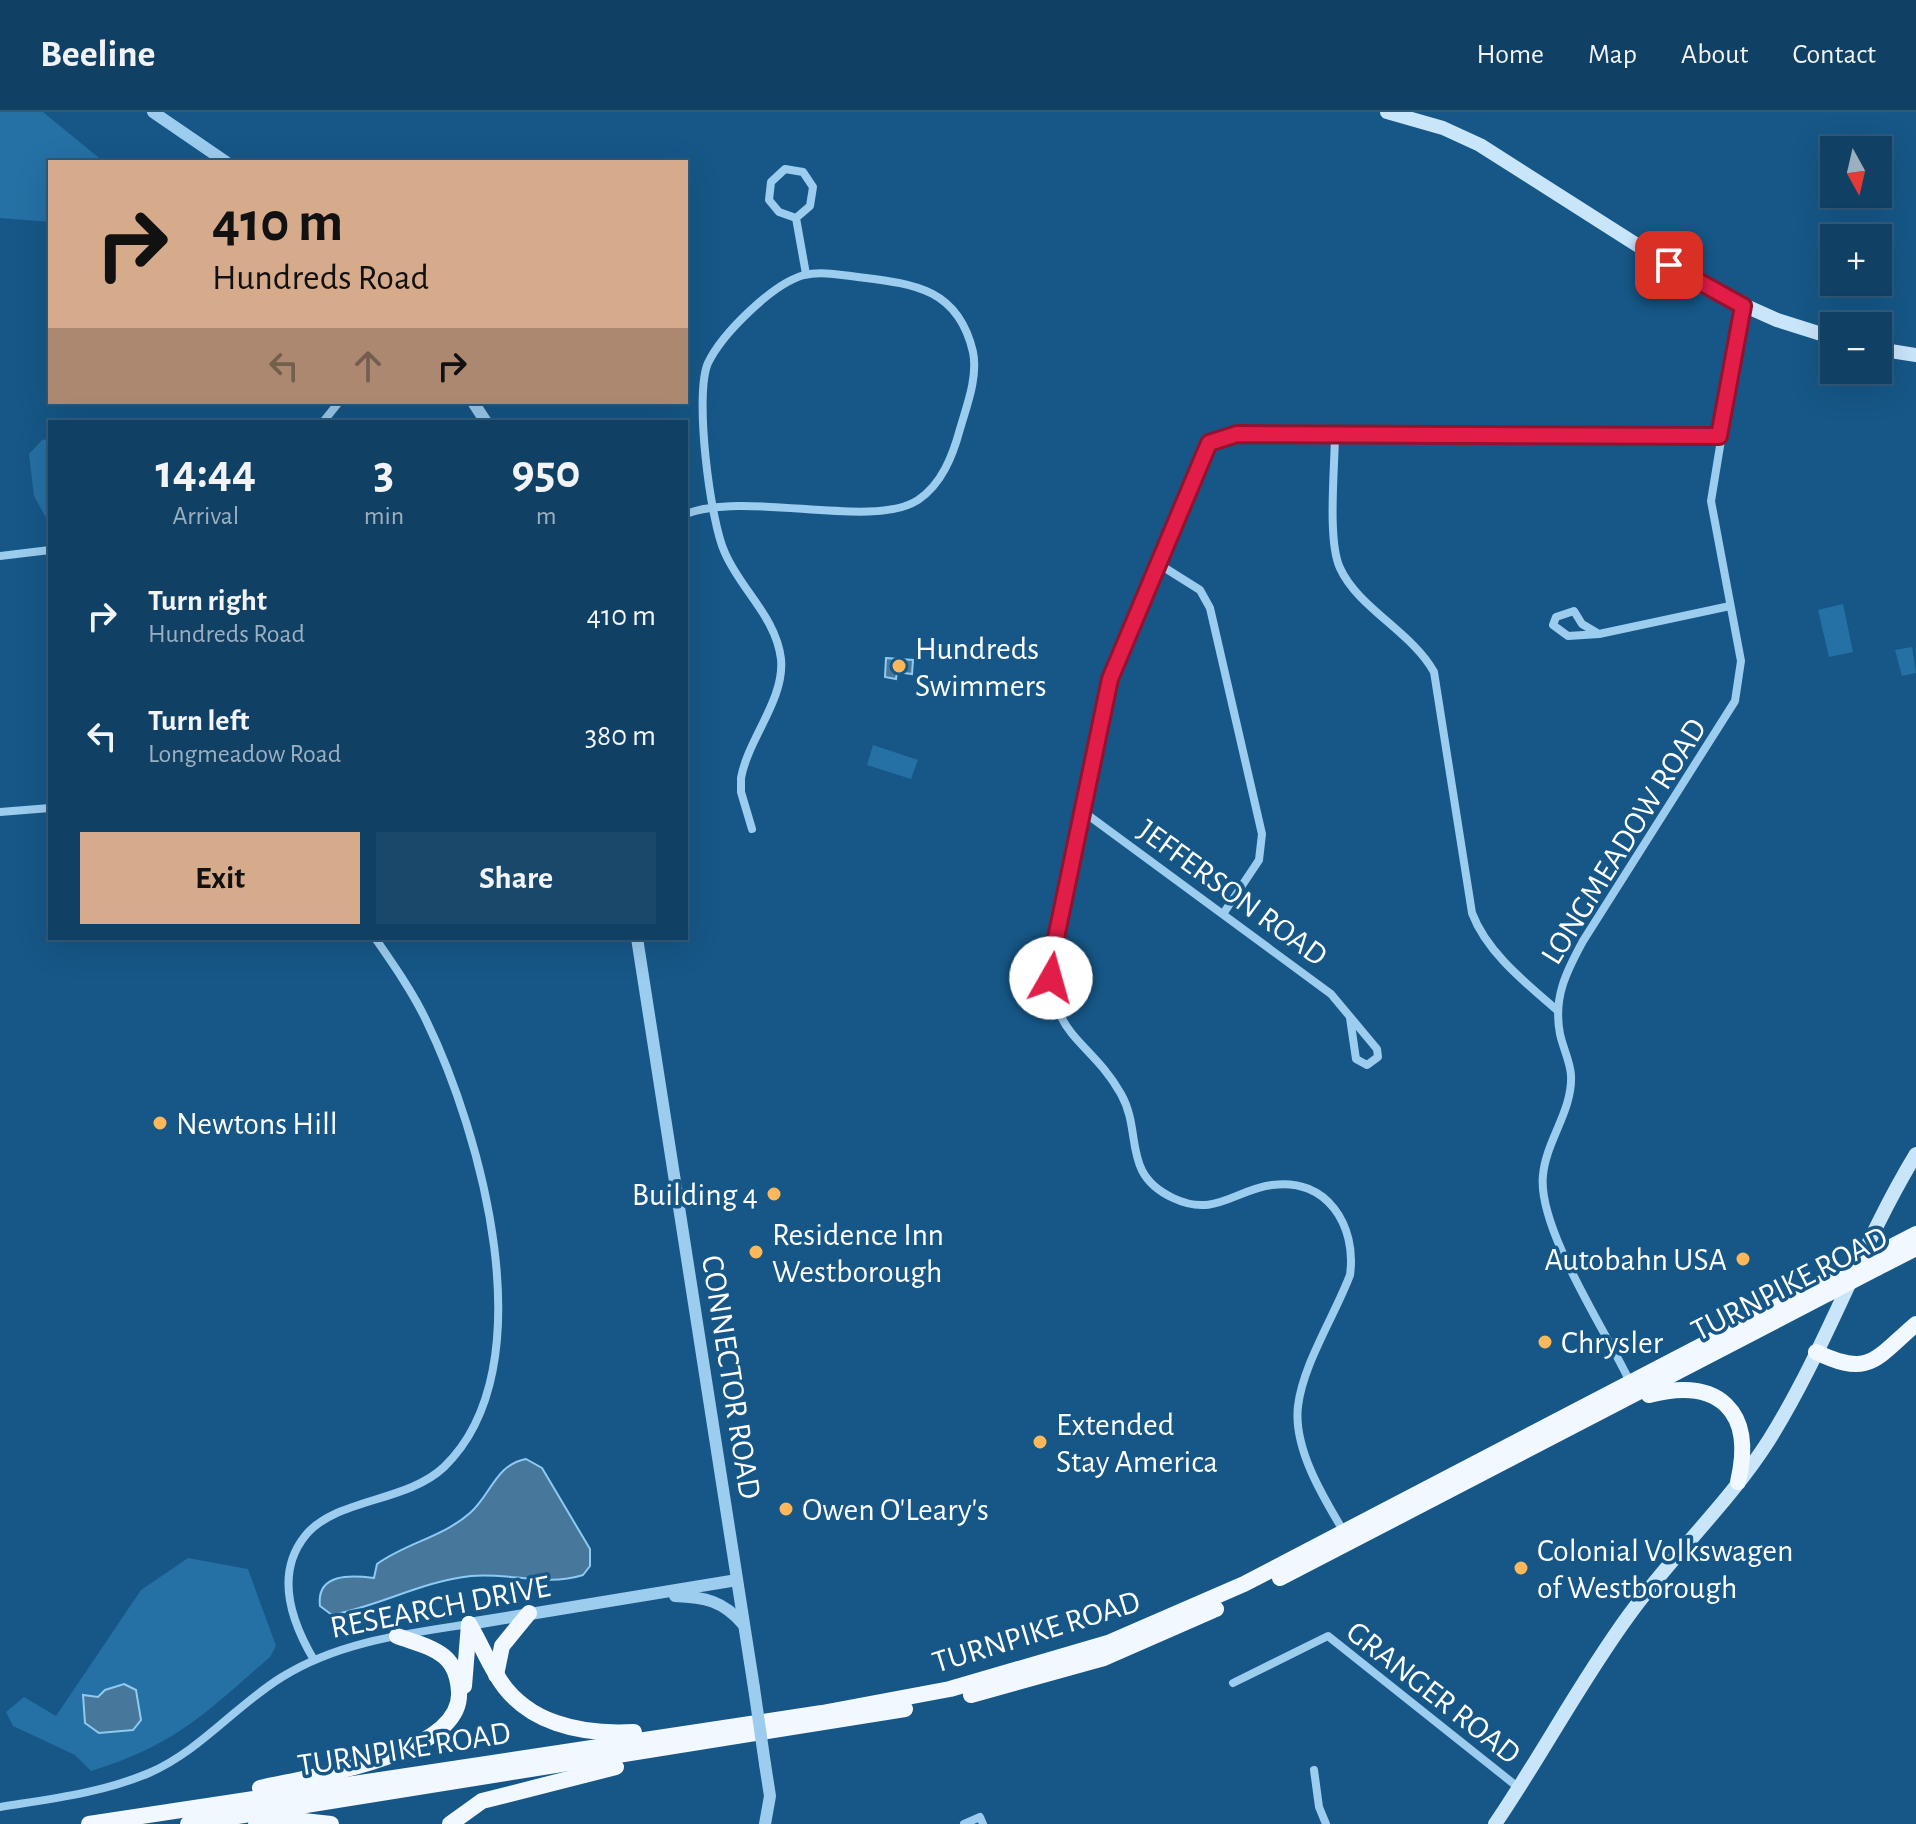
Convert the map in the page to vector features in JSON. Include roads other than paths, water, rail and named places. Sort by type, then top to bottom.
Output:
[{"type":"highway","name":"TURNPIKE ROAD","points":[[188,1824],[876,1715],[1015,1685],[1104,1658],[1187,1624],[1829,1293],[1884,1260],[1916,1234]]},
{"type":"highway","name":"TURNPIKE ROAD","points":[[89,1824],[909,1697],[1043,1664],[1108,1643],[1199,1606],[1839,1274],[1916,1248]]},
{"type":"highway","points":[[1884,1260],[1916,1255]]},
{"type":"highway","points":[[1816,1352],[1846,1366],[1865,1365],[1916,1324]]},
{"type":"highway","points":[[1620,1402],[1674,1388],[1704,1391],[1722,1400],[1734,1414],[1740,1431],[1743,1455],[1738,1482]]},
{"type":"highway","points":[[496,1675],[502,1646],[529,1613]]},
{"type":"highway","points":[[469,1624],[496,1675],[528,1709],[561,1725],[611,1732],[671,1728],[695,1731]]},
{"type":"highway","points":[[122,1819],[396,1754],[434,1734],[455,1710],[459,1698],[466,1670],[469,1624]]},
{"type":"highway","points":[[397,1636],[438,1651],[450,1660],[458,1674],[459,1698]]},
{"type":"highway","points":[[450,1824],[482,1801],[651,1760],[672,1749]]},
{"type":"highway","points":[[254,1824],[294,1820],[331,1824]]},
{"type":"main road","points":[[1387,112],[1443,128],[1480,145],[1703,287],[1743,306],[1820,333]]},
{"type":"main road","points":[[1892,351],[1916,355]]},
{"type":"main road","points":[[1495,1824],[1571,1700],[1628,1616],[1768,1441],[1816,1352],[1883,1212],[1916,1154]]},
{"type":"street","points":[[153,112],[223,160]]},
{"type":"street","points":[[785,169],[803,172],[813,187],[810,206],[796,218],[779,212],[769,200],[771,182],[785,169]]},
{"type":"street","points":[[796,218],[806,274]]},
{"type":"street","points":[[688,514],[714,507],[893,509],[917,501],[933,487],[949,462],[974,375],[970,339],[955,312],[931,292],[911,284],[806,274],[771,292],[715,350],[707,366],[701,401],[714,507],[724,552],[772,626],[781,657],[778,681],[741,778],[741,792],[752,829]]},
{"type":"street","name":"LONGMEADOW ROAD","points":[[1630,1383],[1546,1213],[1543,1173],[1569,1096],[1571,1076],[1558,1011],[1564,977],[1583,941],[1735,701],[1741,661],[1711,501],[1719,436],[1743,306]]},
{"type":"street","points":[[325,420],[337,404]]},
{"type":"street","points":[[1335,433],[1337,558],[1350,583],[1424,656],[1434,672],[1476,923],[1516,975],[1558,1011]]},
{"type":"street","points":[[1344,1532],[1303,1447],[1298,1407],[1302,1387],[1350,1275],[1353,1255],[1350,1235],[1328,1201],[1291,1184],[1271,1185],[1214,1206],[1194,1205],[1157,1189],[1143,1174],[1134,1156],[1122,1096],[1070,1035],[1054,998],[1052,957],[1110,679],[1209,443],[1237,434],[1719,436]]},
{"type":"street","points":[[0,556],[48,550]]},
{"type":"street","points":[[1157,563],[1200,590],[1210,608],[1262,834],[1259,860],[1223,914]]},
{"type":"street","points":[[1599,634],[1582,624],[1574,611],[1563,611],[1553,625],[1568,636],[1599,634],[1730,606]]},
{"type":"street","points":[[0,812],[48,808]]},
{"type":"street","name":"JEFFERSON ROAD","points":[[1081,810],[1331,994],[1377,1049],[1378,1057],[1373,1063],[1361,1063],[1356,1059],[1350,1018]]},
{"type":"street","points":[[314,1660],[302,1640],[289,1603],[288,1585],[297,1550],[315,1525],[409,1490],[444,1467],[472,1429],[480,1408],[493,1362],[499,1310],[494,1246],[485,1195],[449,1072],[411,991],[376,940]]},
{"type":"street","name":"CONNECTOR ROAD","points":[[637,940],[770,1796],[765,1824]]},
{"type":"street","name":"RESEARCH DRIVE","points":[[0,1807],[82,1794],[151,1773],[192,1748],[282,1677],[338,1649],[529,1613],[737,1580]]},
{"type":"street","points":[[644,1596],[703,1596],[720,1603],[744,1626]]},
{"type":"street","name":"GRANGER ROAD","points":[[1233,1683],[1328,1636],[1519,1788]]},
{"type":"street","points":[[1314,1770],[1317,1796],[1326,1824]]},
{"type":"street","points":[[964,1824],[980,1817],[983,1824]]},
{"type":"place","name":"Hundreds Swimmers","points":[[899,666]]},
{"type":"place","name":"Newtons Hill","points":[[160,1123]]},
{"type":"place","name":"Building 4","points":[[774,1194]]},
{"type":"place","name":"Residence Inn Westborough","points":[[756,1252]]},
{"type":"place","name":"Autobahn USA","points":[[1743,1259]]},
{"type":"place","name":"Chrysler","points":[[1545,1342]]},
{"type":"place","name":"Extended Stay America","points":[[1040,1442]]},
{"type":"place","name":"Owen O'Leary's","points":[[786,1509]]},
{"type":"place","name":"Colonial Volkswagen of Westborough","points":[[1521,1568]]}]
